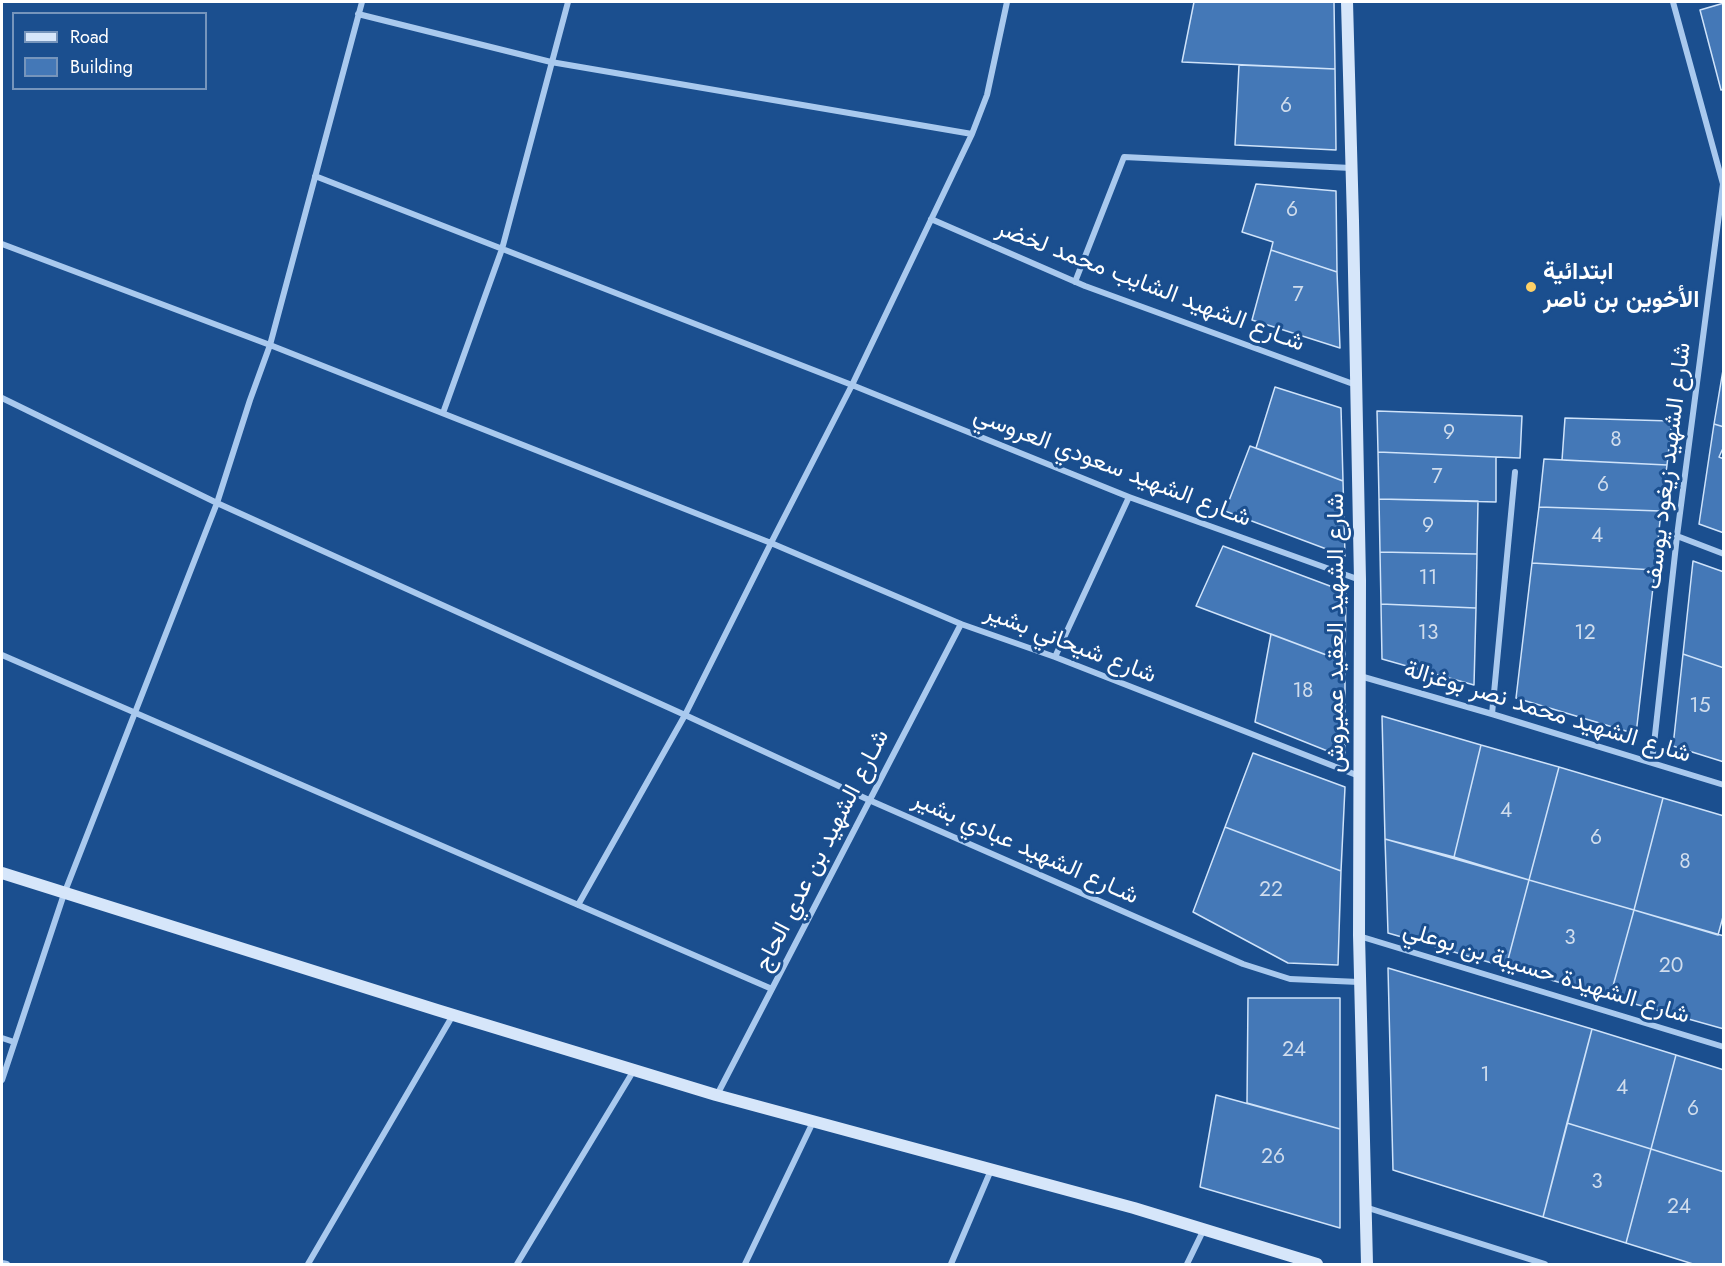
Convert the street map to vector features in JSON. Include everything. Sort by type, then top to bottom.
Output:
[{"type":"street","points":[[2,1080],[64,894],[217,503],[270,345],[362,2]]},
{"type":"street","points":[[443,413],[502,249],[568,2]]},
{"type":"street","points":[[579,905],[685,715],[852,385],[972,134],[987,95],[1007,2]]},
{"type":"street","name":"شارع الشهيد العقيد عميروش","points":[[1347,2],[1357,385],[1360,580],[1359,982],[1367,1264]]},
{"type":"street","name":"شارع الشهيد زيغود يوسف","points":[[1652,762],[1677,537],[1723,184],[1673,2]]},
{"type":"street","points":[[358,14],[551,62],[972,134]]},
{"type":"street","points":[[1075,282],[1124,157],[1352,168]]},
{"type":"street","name":"شـارع الشهيد سعودي العروسي","points":[[315,176],[852,385],[1129,498],[1360,580]]},
{"type":"street","name":"شـارع الشهيد الشايب محمد لخضر","points":[[931,219],[1075,282],[1357,385]]},
{"type":"street","name":"شارع شيحاني بشير","points":[[2,244],[270,345],[771,543],[961,624],[1055,657],[1359,776]]},
{"type":"street","name":"شـارع الشهيد عبادي بشير","points":[[2,398],[217,503],[869,800],[1243,964],[1290,980],[1359,982]]},
{"type":"street","points":[[1492,714],[1515,472]]},
{"type":"street","points":[[1055,657],[1129,498]]},
{"type":"street","points":[[1677,537],[1724,554]]},
{"type":"street","name":"شـارع الشهيد بن عدي الحاج","points":[[716,1095],[961,624]]},
{"type":"street","points":[[2,655],[772,988]]},
{"type":"street","name":"شارع الشهيد محمد نصر بوغزالة","points":[[1360,676],[1724,785]]},
{"type":"street","points":[[2,873],[716,1095],[1204,1229],[1317,1264]]},
{"type":"street","name":"شارع الشهيدة حسيبة بن بوعلي","points":[[1359,935],[1724,1047]]},
{"type":"street","points":[[308,1264],[453,1015]]},
{"type":"street","points":[[2,1038],[14,1042]]},
{"type":"street","points":[[517,1264],[634,1070]]},
{"type":"street","points":[[746,1264],[813,1122]]},
{"type":"street","points":[[951,1264],[991,1170]]},
{"type":"street","points":[[1365,1207],[1545,1264]]},
{"type":"street","points":[[1187,1264],[1204,1229]]},
{"type":"street","points":[[2,1263],[7,1264]]},
{"type":"building","points":[[1194,2],[1334,2],[1335,69],[1182,62]]},
{"type":"building","points":[[1724,3],[1724,89],[1721,90],[1700,10]]},
{"type":"building","points":[[1239,65],[1335,69],[1336,150],[1235,145]]},
{"type":"building","points":[[1256,184],[1336,191],[1337,272],[1271,250],[1273,242],[1242,232]]},
{"type":"building","points":[[1271,250],[1337,272],[1340,348],[1252,320]]},
{"type":"building","points":[[1724,364],[1724,427],[1714,424]]},
{"type":"building","points":[[1275,387],[1341,408],[1343,481],[1256,448]]},
{"type":"building","points":[[1377,411],[1522,416],[1520,458],[1378,452]]},
{"type":"building","points":[[1565,418],[1672,421],[1667,465],[1562,460]]},
{"type":"building","points":[[1714,424],[1724,427],[1724,446],[1719,457],[1724,459],[1724,533],[1699,524]]},
{"type":"building","points":[[1250,446],[1343,481],[1345,556],[1225,511]]},
{"type":"building","points":[[1378,452],[1496,457],[1496,502],[1379,499]]},
{"type":"building","points":[[1544,459],[1667,465],[1661,511],[1539,507]]},
{"type":"building","points":[[1379,499],[1478,501],[1477,554],[1380,552]]},
{"type":"building","points":[[1539,507],[1661,511],[1655,570],[1532,563]]},
{"type":"building","points":[[1223,546],[1346,592],[1345,662],[1196,606]]},
{"type":"building","points":[[1380,552],[1477,554],[1476,608],[1381,604]]},
{"type":"building","points":[[1693,561],[1724,572],[1724,668],[1683,654]]},
{"type":"building","points":[[1532,563],[1655,570],[1636,734],[1516,698]]},
{"type":"building","points":[[1381,604],[1476,608],[1474,685],[1382,659]]},
{"type":"building","points":[[1271,634],[1345,662],[1345,758],[1255,722]]},
{"type":"building","points":[[1683,654],[1724,668],[1724,762],[1673,746]]},
{"type":"building","points":[[1382,716],[1481,745],[1454,857],[1385,839]]},
{"type":"building","points":[[1481,745],[1559,767],[1529,880],[1454,857]]},
{"type":"building","points":[[1253,753],[1345,787],[1341,871],[1225,827]]},
{"type":"building","points":[[1559,767],[1663,798],[1634,910],[1529,880]]},
{"type":"building","points":[[1663,798],[1724,816],[1724,913],[1718,935],[1634,910]]},
{"type":"building","points":[[1225,827],[1341,871],[1338,965],[1288,963],[1193,912]]},
{"type":"building","points":[[1385,839],[1529,880],[1506,967],[1388,933]]},
{"type":"building","points":[[1529,880],[1634,910],[1610,997],[1506,967]]},
{"type":"building","points":[[1634,910],[1724,936],[1724,1029],[1610,997]]},
{"type":"building","points":[[1388,968],[1592,1029],[1543,1217],[1393,1170]]},
{"type":"building","points":[[1248,998],[1340,998],[1340,1129],[1247,1103]]},
{"type":"building","points":[[1592,1029],[1676,1055],[1651,1149],[1567,1123]]},
{"type":"building","points":[[1676,1055],[1724,1070],[1724,1172],[1651,1149]]},
{"type":"building","points":[[1216,1095],[1340,1129],[1340,1228],[1200,1187]]},
{"type":"building","points":[[1567,1123],[1651,1149],[1626,1243],[1543,1217]]},
{"type":"building","points":[[1651,1149],[1724,1172],[1723,1264],[1693,1264],[1626,1243]]},
{"type":"place","name":"ابتدائية الأخوين بن ناصر","points":[[1531,287]]}]
